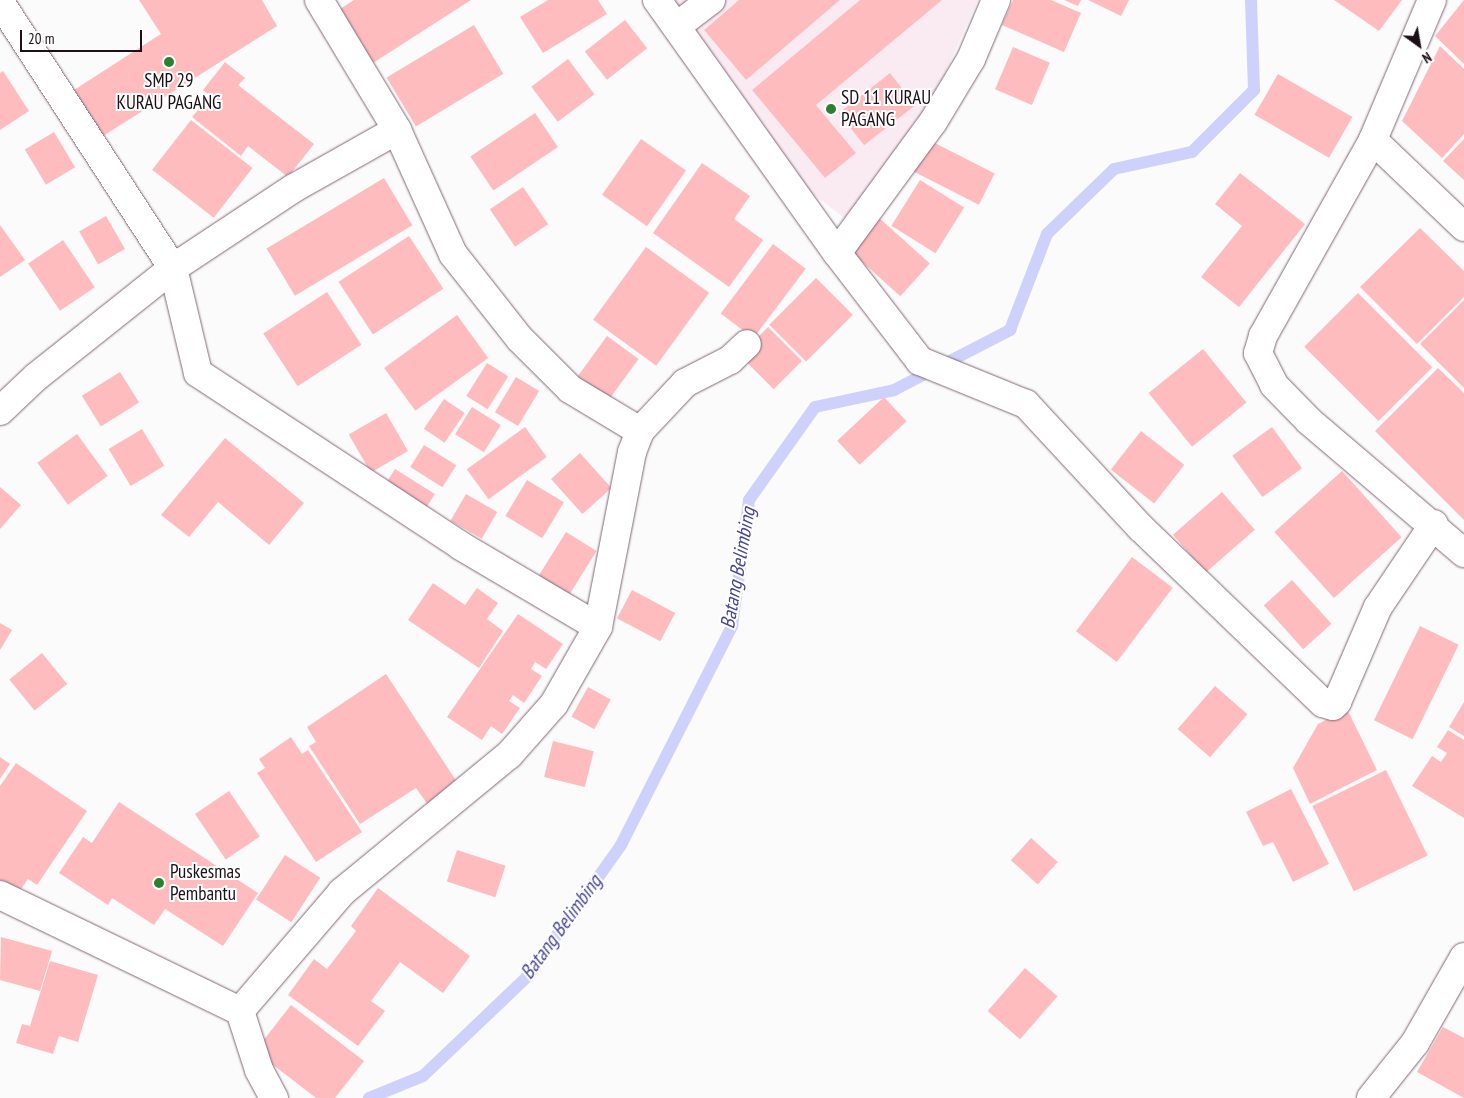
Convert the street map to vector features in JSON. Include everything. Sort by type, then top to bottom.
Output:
[{"type":"street","points":[[319,0],[397,130],[453,254],[481,293],[570,388],[640,431]]},
{"type":"street","points":[[656,0],[677,26],[836,254],[920,361],[1026,404],[1140,527],[1297,682],[1327,705],[1337,702],[1378,607],[1434,524]]},
{"type":"street","points":[[677,26],[711,0]]},
{"type":"street","points":[[836,254],[933,122],[971,59],[996,0]]},
{"type":"street","points":[[1432,0],[1373,140],[1263,336],[1259,362],[1274,384],[1309,421],[1434,524],[1464,553]]},
{"type":"street","points":[[0,2],[173,268],[198,373],[461,546],[598,628]]},
{"type":"street","points":[[0,411],[36,377],[173,268],[294,188],[397,130]]},
{"type":"street","points":[[1373,140],[1464,227]]},
{"type":"street","points":[[240,1011],[342,892],[509,755],[554,704],[598,628],[632,452],[640,431],[685,384],[730,360],[747,344]]},
{"type":"street","points":[[0,896],[240,1011],[259,1070],[274,1098]]},
{"type":"street","points":[[1371,1098],[1415,1043],[1464,957]]},
{"type":"shaded area","name":"SD 11 KURAU PAGANG","points":[[666,0],[739,0],[704,30],[746,80],[840,0],[860,0],[752,90],[825,178],[856,153],[816,105],[942,0],[978,0],[938,89],[851,223],[809,191]],"holes":[[[890,73],[915,105],[863,145],[839,112]]]},
{"type":"building","name":"SMP 29 KURAU PAGANG","points":[[139,0],[262,0],[277,26],[103,136],[74,90],[161,34]]},
{"type":"building","points":[[354,0],[471,0],[373,63],[340,9]]},
{"type":"building","points":[[548,0],[598,0],[607,14],[543,53],[520,17]]},
{"type":"building","points":[[739,0],[840,0],[746,80],[704,30]]},
{"type":"building","points":[[860,0],[942,0],[816,105],[856,153],[825,178],[752,90]]},
{"type":"building","points":[[1013,0],[1051,0],[1081,13],[1064,52],[1002,25]]},
{"type":"building","points":[[1064,0],[1081,0],[1078,6]]},
{"type":"building","points":[[1088,0],[1129,0],[1121,16]]},
{"type":"building","points":[[1334,0],[1402,0],[1379,31]]},
{"type":"building","points":[[1464,0],[1464,64],[1435,36]]},
{"type":"building","points":[[625,20],[647,48],[607,80],[585,51]]},
{"type":"building","points":[[474,25],[503,74],[416,126],[387,78]]},
{"type":"building","points":[[1440,46],[1464,69],[1464,134],[1442,158],[1402,121]]},
{"type":"building","points":[[1013,47],[1050,63],[1032,105],[995,89]]},
{"type":"building","points":[[568,59],[594,94],[558,122],[531,87]]},
{"type":"building","points":[[225,62],[245,78],[238,85],[314,144],[288,177],[248,146],[241,156],[192,117],[210,96],[203,90]]},
{"type":"building","points":[[3,71],[29,111],[0,130],[0,73]]},
{"type":"building","points":[[890,73],[915,105],[864,145],[839,113]]},
{"type":"building","points":[[1278,74],[1352,117],[1329,158],[1254,115]]},
{"type":"building","points":[[535,113],[558,147],[493,191],[470,157]]},
{"type":"building","points":[[191,120],[252,168],[214,218],[152,170]]},
{"type":"building","points":[[54,132],[75,167],[46,185],[25,150]]},
{"type":"building","points":[[641,139],[686,171],[647,226],[602,195]]},
{"type":"building","points":[[927,139],[995,174],[979,205],[911,170]]},
{"type":"building","points":[[1464,139],[1464,180],[1443,161]]},
{"type":"building","points":[[702,163],[750,196],[734,219],[763,240],[729,287],[653,233]]},
{"type":"building","points":[[1240,173],[1305,224],[1239,307],[1201,277],[1242,226],[1215,204]]},
{"type":"building","points":[[384,178],[412,225],[295,296],[267,249]]},
{"type":"building","points":[[920,180],[964,208],[935,253],[891,226]]},
{"type":"building","points":[[523,187],[548,224],[515,247],[490,209]]},
{"type":"building","points":[[106,216],[125,249],[98,264],[79,232]]},
{"type":"building","points":[[877,216],[930,264],[900,296],[848,249]]},
{"type":"building","points":[[0,225],[25,260],[0,277]]},
{"type":"building","points":[[1420,228],[1464,271],[1464,297],[1417,344],[1360,287]]},
{"type":"building","points":[[409,236],[443,289],[373,335],[339,282]]},
{"type":"building","points":[[63,240],[95,287],[60,311],[28,263]]},
{"type":"building","points":[[773,244],[806,269],[753,338],[721,313]]},
{"type":"building","points":[[646,247],[709,293],[656,366],[593,320]]},
{"type":"building","points":[[816,278],[853,315],[806,361],[769,325]]},
{"type":"building","points":[[327,292],[361,345],[298,386],[263,333]]},
{"type":"building","points":[[1358,293],[1432,367],[1379,421],[1304,347]]},
{"type":"building","points":[[1464,300],[1464,388],[1420,344]]},
{"type":"building","points":[[457,315],[488,358],[415,411],[384,368]]},
{"type":"building","points":[[768,327],[802,361],[774,389],[740,355]]},
{"type":"building","points":[[607,336],[639,359],[609,399],[578,376]]},
{"type":"building","points":[[1203,349],[1246,403],[1192,447],[1149,393]]},
{"type":"building","points":[[487,363],[508,376],[488,409],[466,396]]},
{"type":"building","points":[[1438,368],[1464,393],[1464,520],[1375,431]]},
{"type":"building","points":[[120,372],[139,403],[101,426],[82,396]]},
{"type":"building","points":[[516,377],[539,391],[518,426],[495,412]]},
{"type":"building","points":[[884,397],[907,421],[860,465],[837,441]]},
{"type":"building","points":[[444,399],[465,413],[445,443],[424,429]]},
{"type":"building","points":[[472,407],[501,425],[484,452],[455,434]]},
{"type":"building","points":[[386,413],[408,451],[371,473],[349,434]]},
{"type":"building","points":[[525,427],[547,457],[488,499],[467,469]]},
{"type":"building","points":[[1272,427],[1302,468],[1262,497],[1232,456]]},
{"type":"building","points":[[142,429],[164,466],[131,486],[109,449]]},
{"type":"building","points":[[1141,431],[1184,465],[1154,503],[1111,470]]},
{"type":"building","points":[[77,434],[108,476],[68,505],[37,463]]},
{"type":"building","points":[[225,438],[304,503],[269,545],[218,502],[189,537],[161,515]]},
{"type":"building","points":[[424,445],[456,465],[442,487],[410,467]]},
{"type":"building","points":[[580,453],[611,488],[582,514],[551,479]]},
{"type":"building","points":[[395,469],[435,494],[425,509],[385,484]]},
{"type":"building","points":[[1342,471],[1402,537],[1334,598],[1274,532]]},
{"type":"building","points":[[527,480],[564,502],[542,538],[505,516]]},
{"type":"building","points":[[0,487],[21,505],[0,529]]},
{"type":"building","points":[[1222,492],[1255,530],[1206,572],[1173,535]]},
{"type":"building","points":[[466,494],[497,512],[482,539],[451,521]]},
{"type":"building","points":[[566,532],[597,551],[566,599],[536,580]]},
{"type":"building","points":[[1132,557],[1173,588],[1117,662],[1076,631]]},
{"type":"building","points":[[1292,580],[1331,624],[1303,649],[1264,605]]},
{"type":"building","points":[[433,583],[465,605],[477,588],[498,603],[487,619],[503,631],[479,668],[408,620]]},
{"type":"building","points":[[632,590],[675,613],[660,641],[617,618]]},
{"type":"building","points":[[518,614],[563,644],[546,669],[535,662],[531,669],[542,676],[524,703],[513,695],[509,701],[520,708],[502,734],[491,726],[482,740],[447,717]]},
{"type":"building","points":[[0,623],[12,630],[0,650]]},
{"type":"building","points":[[1420,626],[1459,645],[1413,739],[1374,720]]},
{"type":"building","points":[[42,653],[67,684],[35,711],[9,679]]},
{"type":"building","points":[[386,674],[459,785],[428,805],[416,788],[360,824],[309,746],[316,742],[307,727]]},
{"type":"building","points":[[1215,686],[1247,714],[1210,757],[1178,729]]},
{"type":"building","points":[[588,687],[611,700],[594,729],[572,717]]},
{"type":"building","points":[[1464,702],[1464,736],[1449,727]]},
{"type":"building","points":[[1347,709],[1377,770],[1310,804],[1293,768],[1318,724]]},
{"type":"building","points":[[1448,730],[1464,740],[1464,818],[1412,786],[1432,756],[1441,762],[1447,753],[1437,747]]},
{"type":"building","points":[[291,737],[302,754],[308,750],[362,832],[316,862],[257,773],[265,768],[259,759]]},
{"type":"building","points":[[553,741],[594,751],[585,787],[544,777]]},
{"type":"building","points":[[0,757],[10,764],[0,779]]},
{"type":"building","points":[[16,763],[87,811],[37,885],[28,879],[16,896],[0,885],[0,786]]},
{"type":"building","points":[[1386,770],[1428,855],[1354,891],[1312,806]]},
{"type":"building","points":[[1291,789],[1329,864],[1293,882],[1273,842],[1263,846],[1246,812]]},
{"type":"building","points":[[229,791],[260,837],[226,860],[195,814]]},
{"type":"building","name":"Puskesmas Pembantu","points":[[119,802],[258,893],[223,946],[165,909],[154,925],[112,898],[108,905],[59,873],[83,837],[92,843]]},
{"type":"building","points":[[1031,838],[1058,862],[1038,884],[1011,860]]},
{"type":"building","points":[[457,850],[506,866],[495,897],[447,881]]},
{"type":"building","points":[[285,855],[320,878],[291,922],[256,899]]},
{"type":"building","points":[[378,888],[470,956],[443,993],[400,962],[371,1001],[385,1011],[358,1046],[288,995],[314,959],[327,969],[356,931],[351,926]]},
{"type":"building","points":[[1,937],[52,951],[40,991],[0,980]]},
{"type":"building","points":[[50,961],[98,975],[78,1042],[59,1036],[53,1054],[16,1043],[22,1024],[30,1026]]},
{"type":"building","points":[[1025,968],[1057,996],[1020,1039],[988,1011]]},
{"type":"building","points":[[291,1005],[364,1061],[335,1098],[316,1098],[255,1051]]},
{"type":"building","points":[[1443,1027],[1464,1038],[1464,1098],[1417,1072]]},
{"type":"waterway","name":"Batang Belimbing","points":[[369,1098],[423,1076],[527,977],[621,845],[732,626],[749,500],[815,407],[894,390],[1010,330],[1047,234],[1114,169],[1192,152],[1254,90],[1251,0]]},
{"type":"place","name":"SMP 29 KURAU PAGANG","points":[[169,62]]},
{"type":"place","name":"SD 11 KURAU PAGANG","points":[[831,109]]},
{"type":"place","name":"Puskesmas Pembantu","points":[[159,883]]}]
